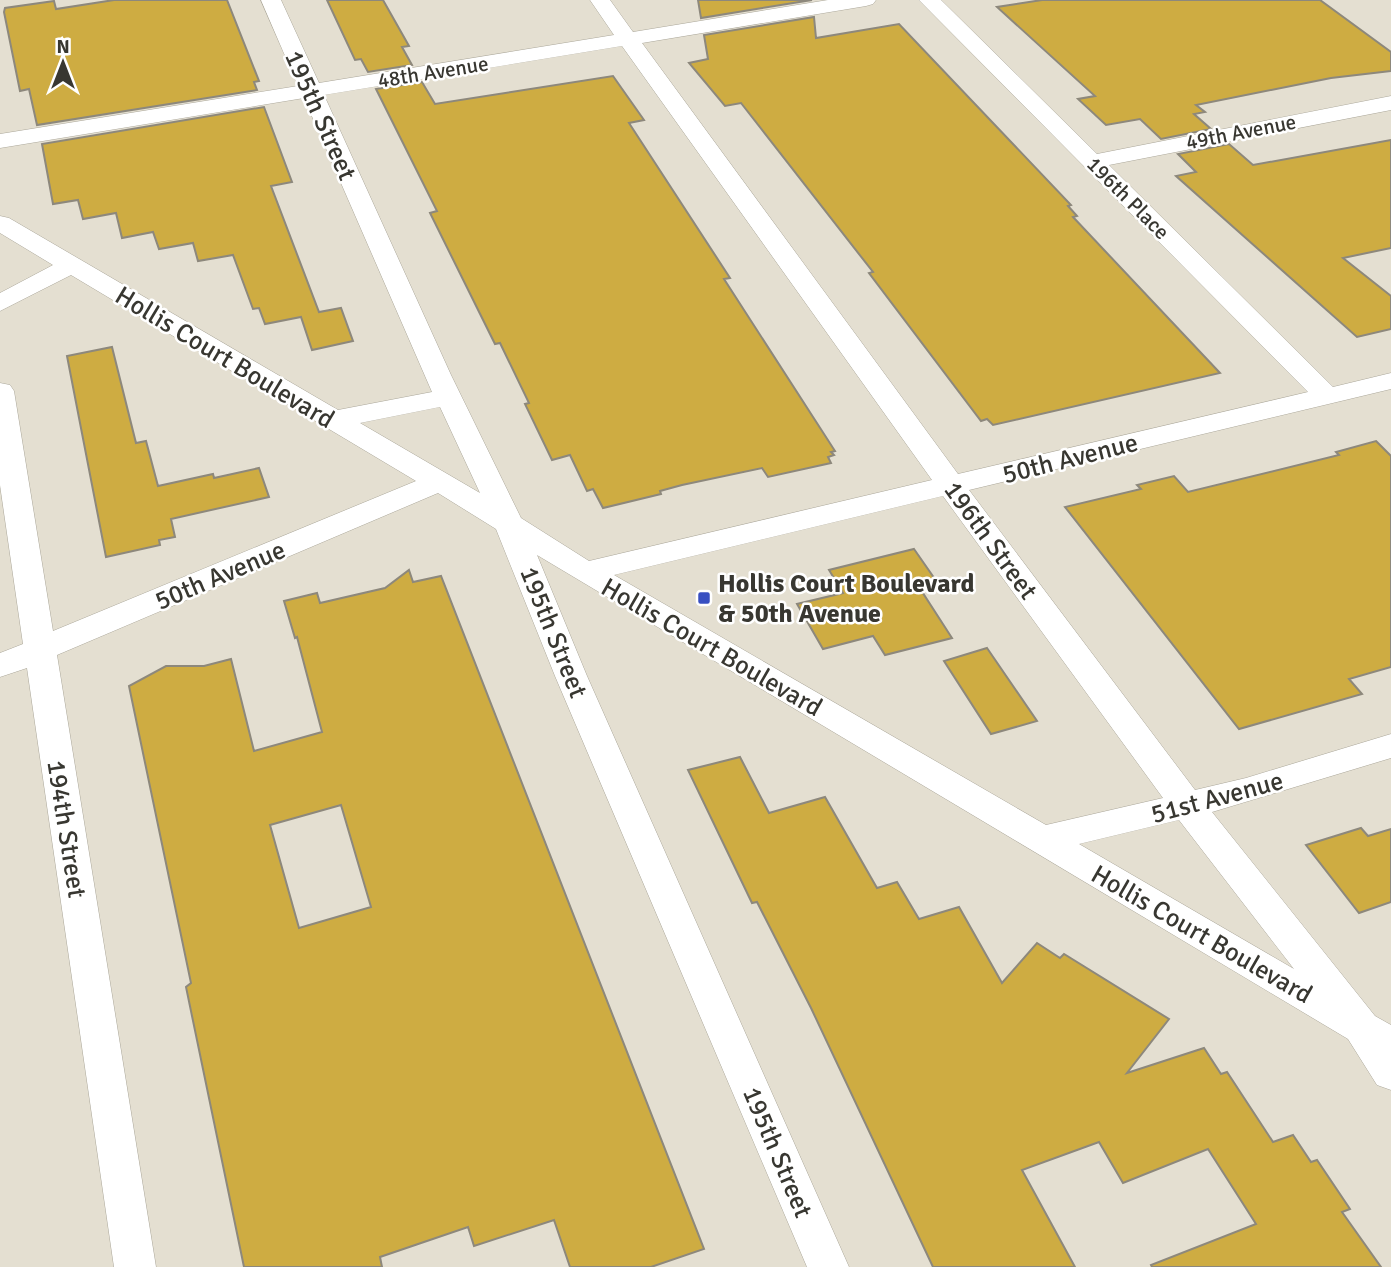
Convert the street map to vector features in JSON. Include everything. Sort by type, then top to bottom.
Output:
[{"type":"street","name":"195th Street","points":[[271,0],[449,397],[509,524],[571,676],[828,1267]]},
{"type":"street","name":"196th Street","points":[[600,0],[951,487],[1187,805],[1376,1036],[1391,1073]]},
{"type":"street","name":"48th Avenue","points":[[0,141],[866,0]]},
{"type":"street","name":"196th Place","points":[[929,0],[1327,396]]},
{"type":"street","name":"49th Avenue","points":[[1091,162],[1391,103]]},
{"type":"street","name":"Hollis Court Boulevard","points":[[0,223],[439,482],[585,572],[1376,1036]]},
{"type":"street","points":[[0,303],[71,265]]},
{"type":"street","name":"50th Avenue","points":[[585,572],[1391,381]]},
{"type":"street","name":"194th Street","points":[[0,391],[135,1267]]},
{"type":"street","points":[[333,420],[449,397]]},
{"type":"street","name":"50th Avenue","points":[[0,666],[439,482]]},
{"type":"street","name":"51st Avenue","points":[[1041,839],[1247,791],[1391,746]]},
{"type":"building","points":[[114,0],[227,0],[259,81],[254,82],[257,90],[37,125],[29,89],[20,91],[5,8],[54,1],[56,9]]},
{"type":"building","points":[[327,0],[383,0],[409,46],[402,47],[412,65],[368,72],[361,59],[355,60]]},
{"type":"building","points":[[698,0],[812,0],[701,18]]},
{"type":"building","points":[[1042,0],[1320,0],[1391,52],[1391,71],[1331,78],[1196,105],[1205,112],[1194,114],[1211,129],[1161,139],[1140,119],[1106,125],[1078,99],[1095,96],[997,7]]},
{"type":"building","points":[[814,17],[816,38],[899,24],[1071,205],[1068,206],[1077,216],[1073,217],[1220,373],[993,425],[987,419],[981,421],[869,273],[873,272],[741,103],[725,106],[689,63],[708,59],[704,35]]},
{"type":"building","points":[[613,76],[644,120],[629,123],[730,278],[724,279],[835,451],[831,452],[834,455],[828,457],[831,463],[768,477],[762,468],[682,485],[660,491],[661,494],[603,508],[593,489],[587,491],[570,455],[552,460],[525,404],[529,403],[500,343],[495,344],[430,213],[437,211],[376,89],[422,82],[435,104]]},
{"type":"building","points":[[264,107],[292,182],[271,186],[319,312],[341,308],[353,341],[312,350],[301,317],[265,324],[259,308],[253,309],[233,255],[198,261],[193,243],[159,249],[153,232],[122,238],[116,213],[83,219],[78,200],[53,204],[42,144]]},
{"type":"building","points":[[1391,140],[1391,248],[1343,258],[1391,296],[1391,329],[1357,337],[1176,176],[1196,172],[1178,154],[1229,144],[1253,165]]},
{"type":"building","points":[[112,347],[136,443],[146,441],[158,486],[213,474],[214,478],[259,468],[269,497],[171,519],[175,537],[159,540],[160,545],[106,557],[67,356]]},
{"type":"building","points":[[1376,441],[1391,456],[1391,667],[1349,679],[1362,694],[1239,729],[1065,507],[1141,489],[1137,485],[1174,476],[1188,492],[1339,455],[1336,452]]},
{"type":"building","points":[[914,549],[939,585],[921,590],[952,638],[885,655],[873,636],[823,649],[797,604],[843,593],[829,570]]},
{"type":"building","points":[[409,570],[413,582],[441,576],[704,1249],[651,1267],[570,1267],[554,1220],[474,1246],[468,1227],[380,1257],[382,1267],[244,1267],[186,987],[191,983],[129,686],[166,666],[204,666],[231,659],[254,751],[322,732],[297,637],[295,638],[284,601],[317,593],[320,603],[385,588]],"holes":[[[341,805],[371,907],[299,928],[270,825]]]},
{"type":"building","points":[[987,648],[1037,721],[991,734],[944,661]]},
{"type":"building","points":[[740,757],[769,813],[825,797],[877,888],[897,882],[919,919],[959,907],[1002,983],[1037,943],[1060,958],[1064,954],[1169,1019],[1127,1073],[1204,1048],[1221,1074],[1227,1072],[1273,1142],[1293,1135],[1311,1162],[1317,1160],[1350,1209],[1342,1212],[1381,1267],[1152,1267],[1151,1265],[1256,1224],[1208,1149],[1123,1183],[1099,1142],[1022,1170],[1075,1267],[933,1267],[811,1008],[757,902],[752,903],[688,770]]},
{"type":"building","points":[[1361,828],[1368,836],[1391,829],[1391,902],[1359,913],[1306,845]]},
{"type":"place","name":"Hollis Court Boulevard & 50th Avenue","points":[[704,598]]}]
